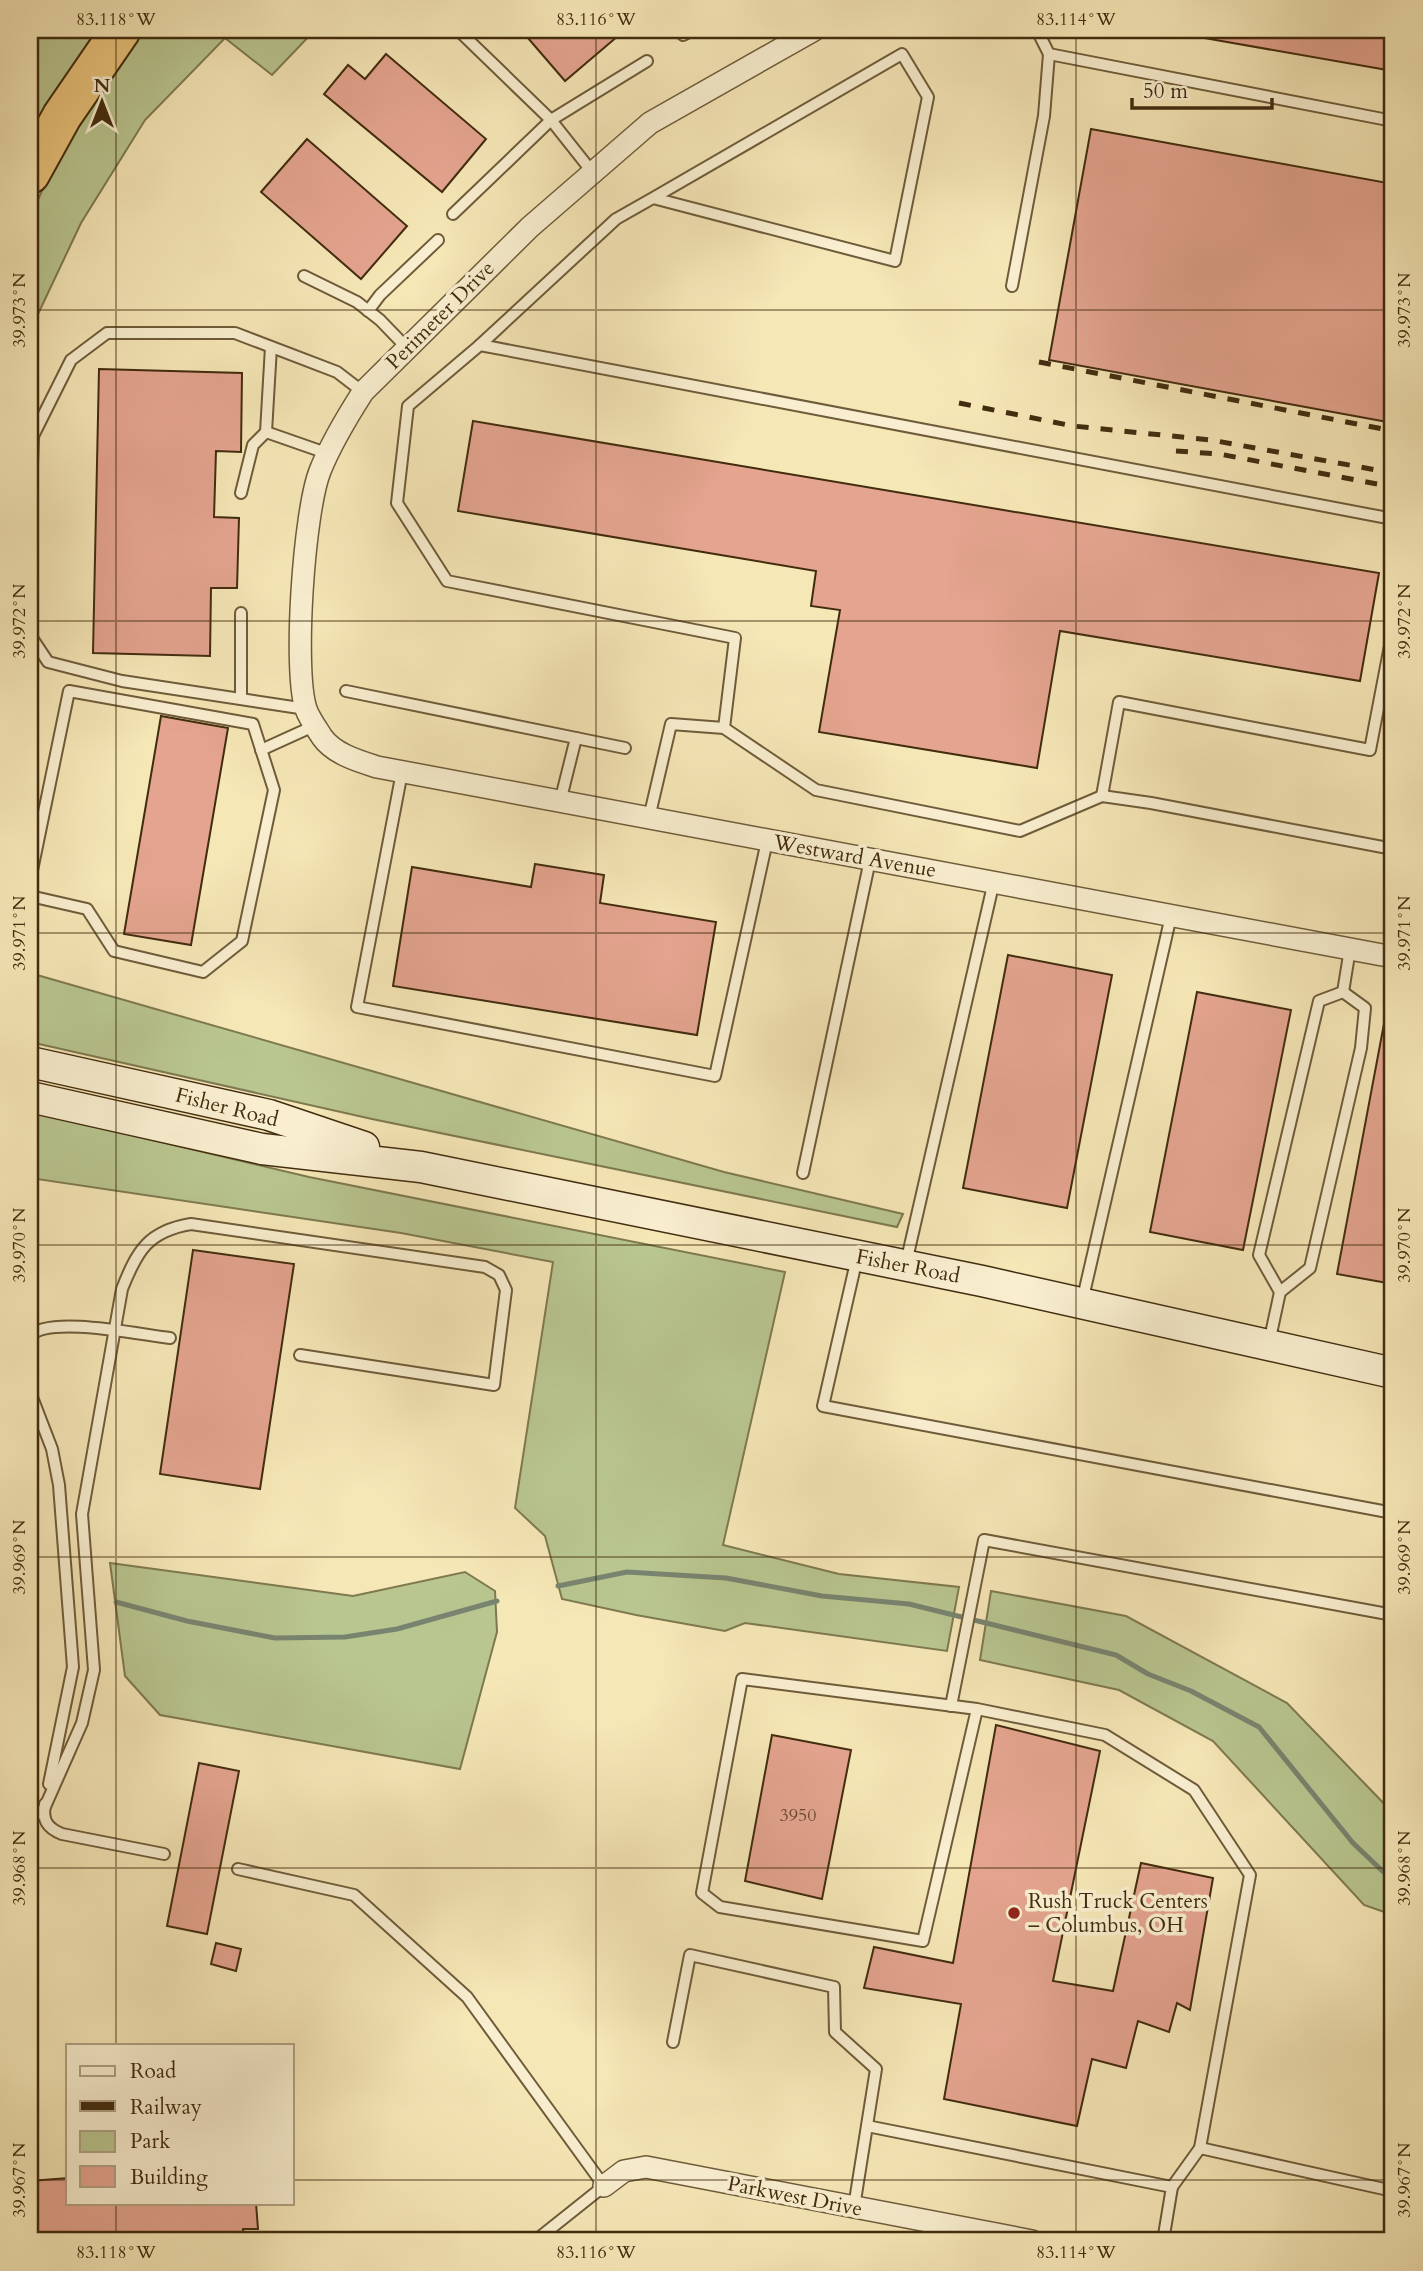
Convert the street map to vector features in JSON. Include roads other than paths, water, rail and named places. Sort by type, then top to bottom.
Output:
[{"type":"highway","points":[[30,174],[62,116],[121,30]]},
{"type":"main road","name":"Fisher Road","points":[[30,1062],[269,1115],[421,1167]]},
{"type":"main road","name":"Fisher Road","points":[[30,1097],[262,1149],[421,1167],[1081,1303],[1393,1373]]},
{"type":"street","name":"Perimeter Drive","points":[[315,724],[302,675],[301,618],[310,512],[319,472],[363,391],[530,227],[650,123],[807,31]]},
{"type":"street","name":"Westward Avenue","points":[[315,724],[348,757],[377,767],[1393,957]]},
{"type":"street","name":"Parkwest Drive","points":[[604,2186],[624,2171],[646,2167],[1032,2241]]},
{"type":"lane","points":[[458,30],[551,120],[593,173]]},
{"type":"lane","points":[[1012,286],[1044,116],[1049,54],[1037,30]]},
{"type":"lane","points":[[653,198],[895,261],[928,97],[902,54],[616,219],[480,345],[408,407],[397,503],[447,581],[735,638],[724,728]]},
{"type":"lane","points":[[1049,54],[1393,121]]},
{"type":"lane","points":[[453,214],[551,120],[647,61]]},
{"type":"lane","points":[[368,311],[380,295],[438,240]]},
{"type":"lane","points":[[304,276],[357,302],[407,348]]},
{"type":"lane","points":[[30,521],[33,436],[71,360],[107,333],[234,333],[337,373],[363,391]]},
{"type":"lane","points":[[480,345],[1393,519]]},
{"type":"lane","points":[[241,493],[253,445],[266,432],[271,347]]},
{"type":"lane","points":[[266,432],[329,454]]},
{"type":"lane","points":[[241,613],[241,699]]},
{"type":"lane","points":[[1102,796],[1119,702],[1370,750],[1393,630]]},
{"type":"lane","points":[[30,635],[48,662],[122,681],[241,699],[315,724]]},
{"type":"lane","points":[[30,880],[69,691],[253,724],[274,790],[242,942],[203,972],[114,951],[86,909],[30,896]]},
{"type":"lane","points":[[346,691],[625,748]]},
{"type":"lane","points":[[261,750],[315,724]]},
{"type":"lane","points":[[649,818],[671,724],[724,728],[816,790],[1020,831],[1102,796],[1393,849]]},
{"type":"lane","points":[[560,802],[576,738]]},
{"type":"lane","points":[[402,772],[357,1007],[715,1076],[767,841]]},
{"type":"lane","points":[[803,1173],[870,860]]},
{"type":"lane","points":[[905,1266],[994,881]]},
{"type":"lane","points":[[1081,1303],[1171,916]]},
{"type":"lane","points":[[1343,992],[1350,949]]},
{"type":"lane","points":[[1280,1292],[1259,1255],[1319,1001],[1343,992]]},
{"type":"lane","points":[[1268,1345],[1280,1292],[1310,1268],[1361,1048],[1365,1008],[1343,992]]},
{"type":"lane","points":[[30,1820],[44,1809],[82,1723],[94,1670],[82,1514],[122,1289],[132,1263],[146,1243],[174,1226],[191,1224],[485,1267],[499,1275],[506,1290],[494,1385],[300,1355]]},
{"type":"lane","points":[[858,1256],[823,1406],[1393,1513]]},
{"type":"lane","points":[[30,1336],[35,1330],[55,1326],[170,1338]]},
{"type":"lane","points":[[30,1392],[52,1449],[59,1485],[73,1667],[44,1809],[45,1821],[51,1830],[62,1835],[164,1854]]},
{"type":"lane","points":[[951,1706],[984,1540],[1393,1615]]},
{"type":"lane","points":[[977,1709],[923,1941],[720,1907],[702,1893],[742,1679],[977,1709],[1105,1735],[1194,1790],[1250,1875],[1200,2148],[1171,2187],[1163,2241]]},
{"type":"lane","points":[[238,1869],[354,1895],[467,1997],[604,2186],[535,2241]]},
{"type":"lane","points":[[673,2042],[690,1955],[834,1987],[835,2032],[876,2069],[854,2207]]},
{"type":"lane","points":[[867,2126],[1171,2187]]},
{"type":"lane","points":[[1200,2148],[1393,2191]]},
{"type":"waterway","points":[[558,1586],[627,1572],[726,1578],[822,1596],[909,1604],[1116,1655],[1148,1674],[1191,1691],[1259,1727],[1353,1843],[1393,1881]]},
{"type":"waterway","points":[[116,1602],[187,1621],[275,1638],[345,1637],[397,1629],[497,1601]]},
{"type":"railway","points":[[1039,362],[1393,431]]},
{"type":"railway","points":[[959,403],[1073,426],[1211,440],[1393,473]]},
{"type":"railway","points":[[1176,451],[1219,454],[1393,487]]},
{"type":"place","name":"Rush Truck Centers – Columbus, OH","points":[[1014,1913]]}]
